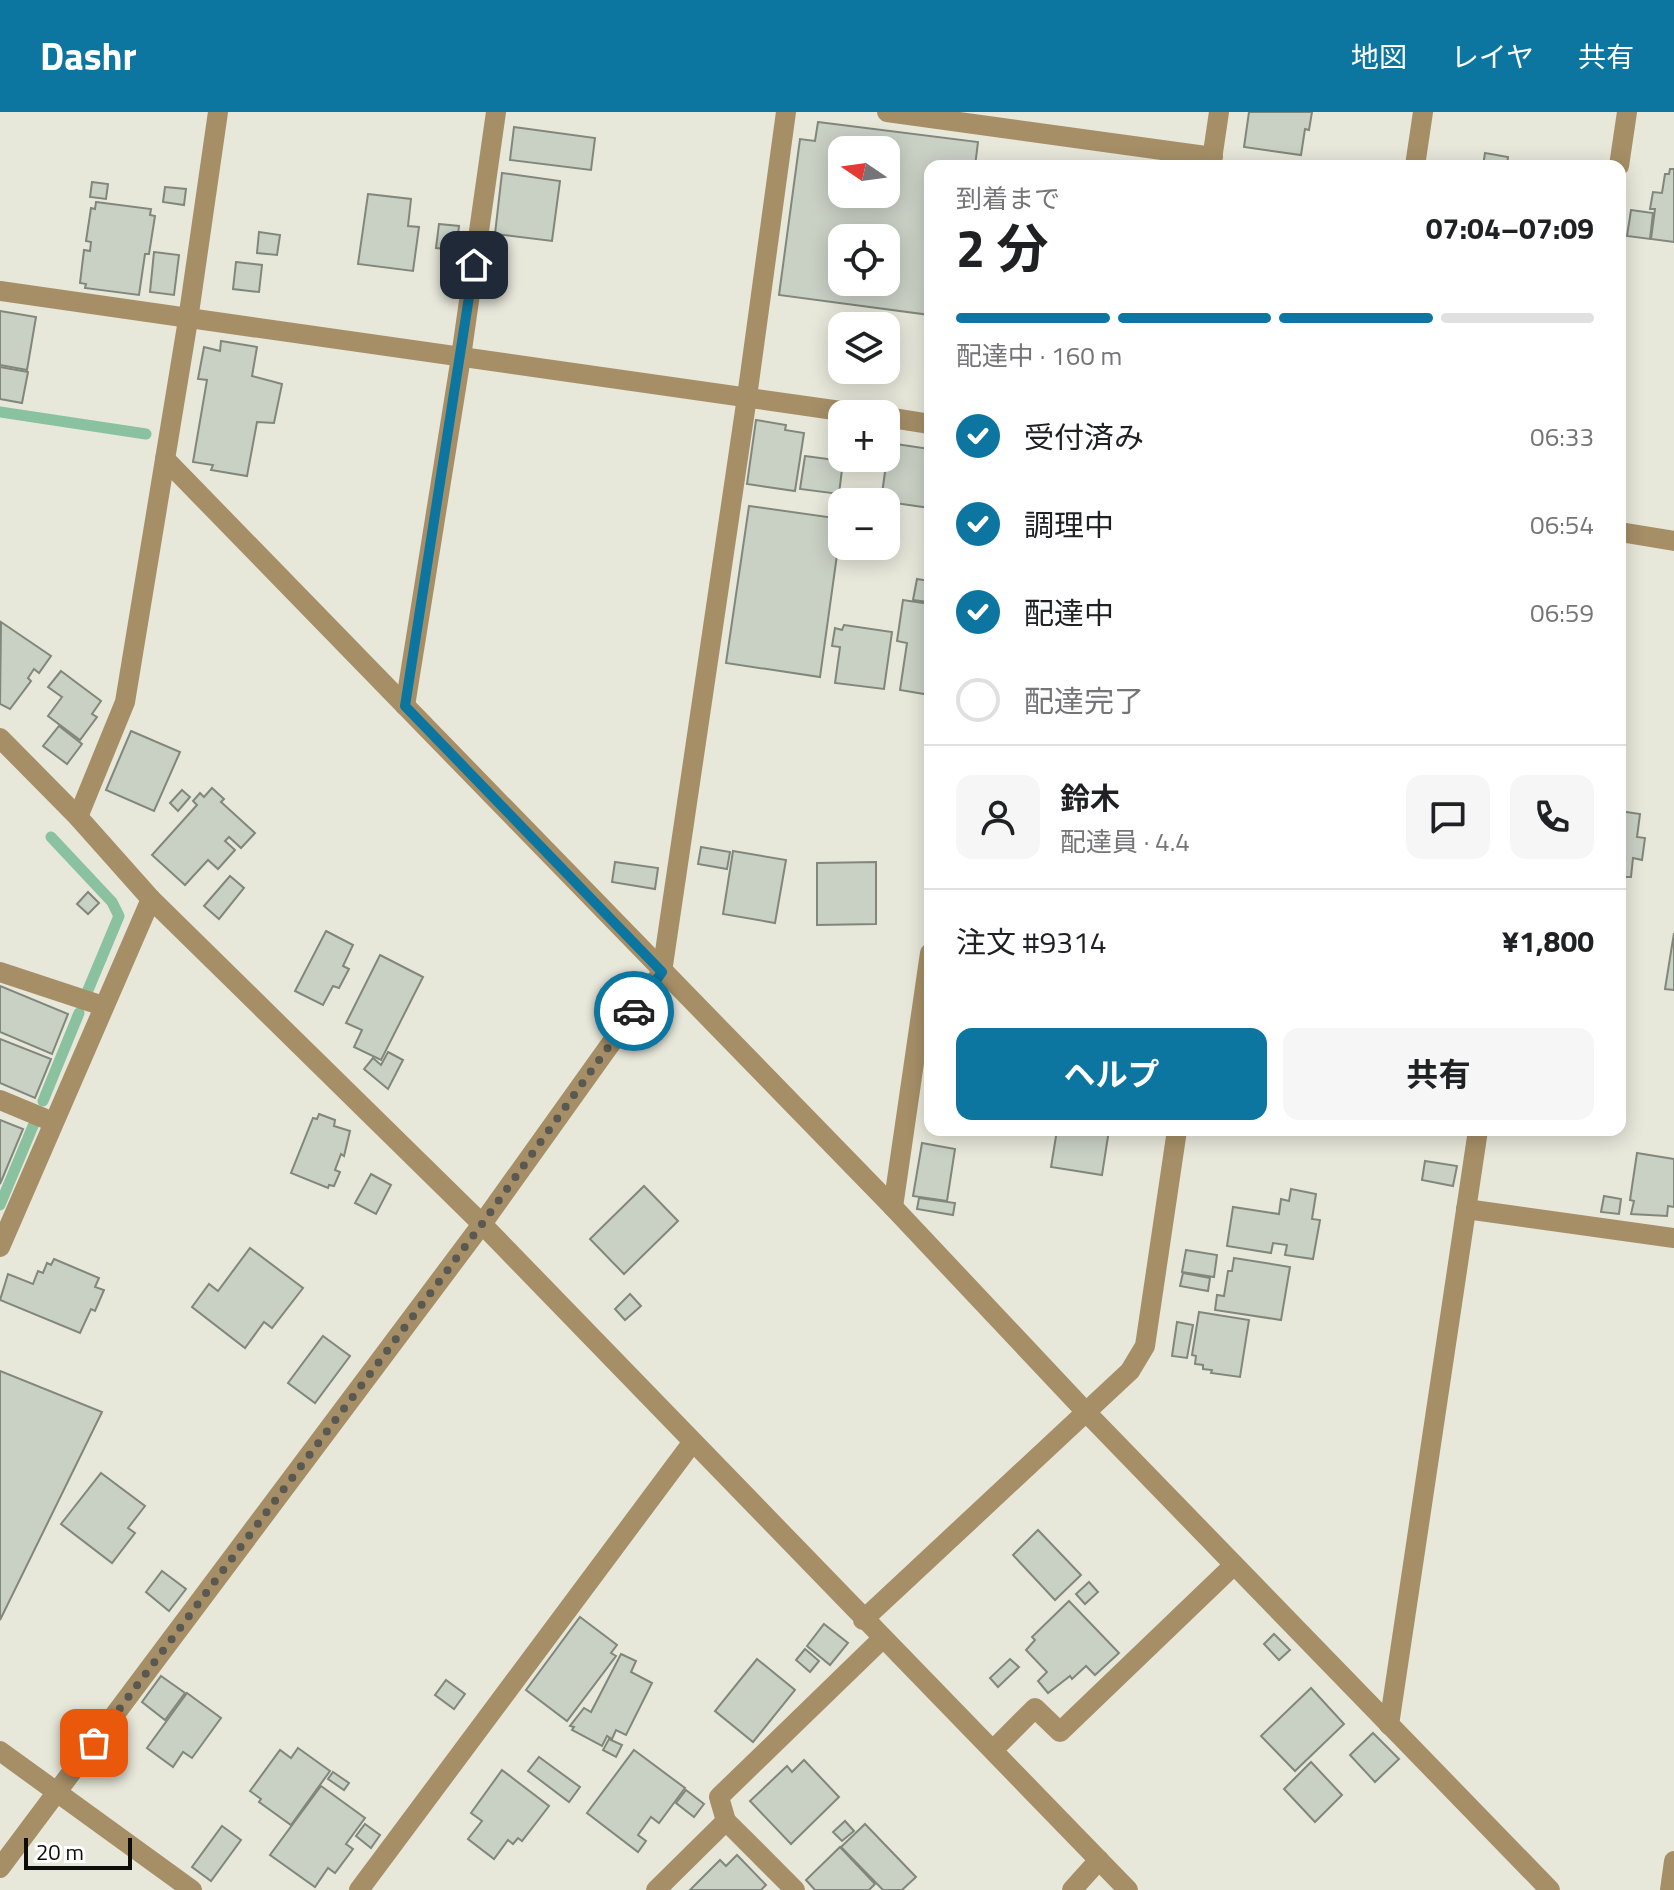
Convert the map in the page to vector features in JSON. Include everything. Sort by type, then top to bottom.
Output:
[{"type":"street","points":[[78,817],[125,702],[188,320],[218,112]]},
{"type":"street","points":[[405,706],[461,357],[496,112]]},
{"type":"street","points":[[0,1868],[482,1224],[662,972],[786,112]]},
{"type":"street","points":[[887,112],[1205,160]]},
{"type":"street","points":[[1212,160],[1219,112]]},
{"type":"street","points":[[1416,160],[1423,112]]},
{"type":"street","points":[[1620,160],[1627,112]]},
{"type":"street","points":[[0,291],[828,409]]},
{"type":"street","points":[[900,419],[924,423]]},
{"type":"street","points":[[165,459],[893,1207],[1086,1412],[1550,1890]]},
{"type":"street","points":[[1626,533],[1674,541]]},
{"type":"street","points":[[0,738],[78,817],[151,899],[482,1224],[1128,1890]]},
{"type":"street","points":[[0,1247],[151,899]]},
{"type":"street","points":[[0,972],[103,1006]]},
{"type":"street","points":[[893,1207],[924,994]]},
{"type":"street","points":[[0,1100],[53,1122]]},
{"type":"street","points":[[863,1620],[1130,1371],[1145,1346],[1176,1136]]},
{"type":"street","points":[[1389,1725],[1477,1136]]},
{"type":"street","points":[[1466,1209],[1674,1238]]},
{"type":"street","points":[[359,1890],[692,1443]]},
{"type":"street","points":[[993,1750],[1035,1708],[1060,1732],[1234,1565]]},
{"type":"street","points":[[795,1890],[726,1821],[719,1797],[883,1638]]},
{"type":"street","points":[[0,1751],[192,1890]]},
{"type":"street","points":[[656,1890],[726,1821]]},
{"type":"street","points":[[1072,1890],[1099,1860]]},
{"type":"street","points":[[1670,1890],[1674,1861]]},
{"type":"building","points":[[1249,112],[1312,112],[1309,130],[1305,129],[1301,155],[1244,147]]},
{"type":"building","points":[[818,122],[978,142],[976,160],[924,160],[924,314],[779,295],[800,139],[815,141]]},
{"type":"building","points":[[514,127],[595,138],[591,170],[510,160]]},
{"type":"building","points":[[1485,153],[1508,157],[1508,160],[1484,160]]},
{"type":"building","points":[[1670,169],[1674,169],[1674,242],[1651,239],[1655,209],[1650,209],[1653,192],[1662,193],[1665,174],[1669,174]]},
{"type":"building","points":[[502,173],[560,181],[552,241],[495,234]]},
{"type":"building","points":[[92,182],[108,184],[106,199],[90,197]]},
{"type":"building","points":[[165,187],[186,189],[184,205],[163,202]]},
{"type":"building","points":[[368,194],[411,199],[408,226],[419,227],[413,271],[358,264]]},
{"type":"building","points":[[96,202],[151,209],[150,215],[155,216],[139,295],[85,288],[86,284],[80,283],[84,250],[90,251],[91,242],[86,241],[91,208],[95,209]]},
{"type":"building","points":[[1631,210],[1653,213],[1650,239],[1627,236]]},
{"type":"building","points":[[439,224],[459,226],[456,250],[436,248]]},
{"type":"building","points":[[259,232],[280,235],[277,255],[257,253]]},
{"type":"building","points":[[154,252],[179,255],[174,295],[150,292]]},
{"type":"building","points":[[236,262],[262,265],[259,292],[233,289]]},
{"type":"building","points":[[0,311],[36,317],[27,370],[0,365]]},
{"type":"building","points":[[221,341],[257,347],[252,376],[282,384],[274,423],[257,422],[247,476],[211,470],[213,465],[193,462],[207,380],[198,379],[204,347],[220,351]]},
{"type":"building","points":[[0,367],[28,372],[22,403],[0,399]]},
{"type":"building","points":[[756,420],[786,425],[785,430],[804,433],[795,491],[747,484]]},
{"type":"building","points":[[900,445],[924,448],[924,507],[900,504],[900,488],[883,488],[885,472],[900,472]]},
{"type":"building","points":[[805,456],[828,459],[828,472],[842,472],[840,488],[828,488],[828,493],[800,489]]},
{"type":"building","points":[[749,506],[828,517],[828,560],[836,560],[820,677],[726,663]]},
{"type":"building","points":[[917,579],[924,580],[924,601],[913,600]]},
{"type":"building","points":[[903,600],[924,603],[924,694],[900,690],[907,643],[897,641]]},
{"type":"building","points":[[1,622],[51,656],[39,673],[34,669],[28,678],[31,681],[10,709],[0,704]]},
{"type":"building","points":[[844,625],[892,632],[884,689],[835,683],[840,647],[832,646],[835,628],[842,630]]},
{"type":"building","points":[[61,671],[101,701],[92,714],[97,717],[80,740],[48,716],[62,697],[48,687]]},
{"type":"building","points":[[59,726],[82,744],[67,764],[43,746]]},
{"type":"building","points":[[131,731],[180,752],[154,811],[106,790]]},
{"type":"building","points":[[212,788],[224,799],[221,802],[255,833],[241,848],[229,837],[225,841],[235,850],[218,869],[208,860],[185,885],[152,855],[197,805],[193,801],[200,793],[204,797]]},
{"type":"building","points":[[182,790],[190,797],[178,811],[170,803]]},
{"type":"building","points":[[1626,812],[1640,814],[1637,837],[1645,838],[1642,860],[1633,858],[1631,877],[1626,877]]},
{"type":"building","points":[[701,847],[730,852],[727,869],[698,864]]},
{"type":"building","points":[[733,851],[786,860],[775,923],[723,914]]},
{"type":"building","points":[[615,862],[658,868],[655,889],[612,882]]},
{"type":"building","points":[[876,862],[876,924],[817,925],[817,863]]},
{"type":"building","points":[[230,876],[244,888],[219,919],[204,906]]},
{"type":"building","points":[[88,892],[99,903],[88,914],[77,904]]},
{"type":"building","points":[[326,931],[353,945],[343,966],[349,969],[339,988],[333,986],[323,1005],[295,991]]},
{"type":"building","points":[[1674,933],[1674,990],[1665,989]]},
{"type":"building","points":[[380,955],[423,977],[381,1060],[354,1047],[362,1030],[346,1023]]},
{"type":"building","points":[[0,986],[68,1014],[52,1054],[0,1032]]},
{"type":"building","points":[[0,1039],[51,1059],[35,1098],[0,1083]]},
{"type":"building","points":[[388,1052],[403,1060],[388,1089],[364,1069],[373,1058],[381,1065]]},
{"type":"building","points":[[319,1114],[335,1120],[334,1126],[350,1131],[344,1156],[341,1154],[335,1170],[340,1172],[334,1186],[329,1185],[328,1188],[291,1173],[313,1118],[317,1119]]},
{"type":"building","points":[[0,1120],[23,1129],[0,1184]]},
{"type":"building","points":[[1056,1136],[1108,1136],[1102,1175],[1051,1167]]},
{"type":"building","points":[[922,1143],[955,1149],[947,1201],[913,1196]]},
{"type":"building","points":[[1637,1153],[1674,1159],[1674,1207],[1668,1206],[1667,1216],[1631,1214]]},
{"type":"building","points":[[1425,1161],[1457,1166],[1453,1186],[1422,1180]]},
{"type":"building","points":[[371,1174],[391,1185],[376,1214],[355,1203]]},
{"type":"building","points":[[644,1186],[678,1221],[624,1274],[590,1239]]},
{"type":"building","points":[[1291,1189],[1316,1194],[1312,1219],[1320,1220],[1313,1259],[1285,1255],[1287,1245],[1273,1243],[1271,1253],[1227,1246],[1233,1207],[1279,1214],[1281,1199],[1289,1201]]},
{"type":"building","points":[[1604,1196],[1621,1199],[1619,1214],[1601,1212]]},
{"type":"building","points":[[919,1198],[955,1203],[953,1215],[917,1209]]},
{"type":"building","points":[[250,1248],[303,1288],[272,1328],[264,1322],[245,1348],[192,1307],[209,1284],[218,1291]]},
{"type":"building","points":[[1186,1250],[1217,1255],[1214,1277],[1182,1272]]},
{"type":"building","points":[[1234,1258],[1290,1267],[1281,1320],[1215,1310],[1217,1295],[1224,1296],[1228,1271],[1232,1271]]},
{"type":"building","points":[[54,1259],[99,1278],[95,1287],[104,1290],[80,1333],[0,1300],[8,1274],[33,1284],[38,1271],[43,1273],[47,1263],[51,1265]]},
{"type":"building","points":[[1183,1273],[1210,1278],[1208,1291],[1180,1286]]},
{"type":"building","points":[[630,1294],[641,1306],[625,1320],[615,1309]]},
{"type":"building","points":[[1199,1312],[1249,1320],[1240,1377],[1211,1373],[1212,1370],[1195,1364],[1196,1356],[1192,1355]]},
{"type":"building","points":[[1177,1322],[1193,1325],[1187,1358],[1172,1356]]},
{"type":"building","points":[[323,1336],[350,1356],[315,1403],[288,1383]]},
{"type":"building","points":[[0,1371],[102,1412],[0,1620]]},
{"type":"building","points":[[101,1473],[145,1506],[128,1528],[135,1533],[112,1563],[61,1524]]},
{"type":"building","points":[[1038,1530],[1081,1575],[1055,1600],[1013,1555]]},
{"type":"building","points":[[162,1571],[186,1589],[169,1611],[146,1592]]},
{"type":"building","points":[[1089,1582],[1098,1592],[1085,1604],[1076,1594]]},
{"type":"building","points":[[1069,1601],[1119,1653],[1095,1675],[1086,1666],[1072,1679],[1070,1676],[1048,1693],[1038,1681],[1047,1672],[1026,1650],[1035,1640],[1032,1637]]},
{"type":"building","points":[[580,1617],[617,1645],[611,1653],[616,1656],[567,1721],[526,1690]]},
{"type":"building","points":[[824,1624],[848,1643],[830,1665],[807,1646]]},
{"type":"building","points":[[1274,1634],[1290,1650],[1279,1660],[1264,1644]]},
{"type":"building","points":[[805,1649],[819,1661],[810,1672],[796,1660]]},
{"type":"building","points":[[621,1654],[636,1661],[631,1672],[652,1683],[626,1735],[616,1730],[612,1739],[607,1736],[602,1746],[570,1726],[584,1708],[591,1712]]},
{"type":"building","points":[[757,1659],[795,1690],[753,1742],[715,1711]]},
{"type":"building","points":[[1010,1659],[1019,1667],[998,1687],[990,1678]]},
{"type":"building","points":[[161,1676],[185,1693],[165,1720],[142,1702]]},
{"type":"building","points":[[446,1680],[465,1694],[454,1709],[435,1695]]},
{"type":"building","points":[[1311,1688],[1344,1724],[1295,1771],[1261,1736]]},
{"type":"building","points":[[187,1693],[221,1718],[192,1758],[183,1752],[173,1767],[147,1748]]},
{"type":"building","points":[[1373,1733],[1399,1759],[1375,1782],[1350,1755]]},
{"type":"building","points":[[609,1739],[622,1745],[616,1757],[603,1750]]},
{"type":"building","points":[[298,1748],[330,1771],[291,1825],[259,1802],[261,1799],[250,1791],[280,1750],[291,1758]]},
{"type":"building","points":[[634,1750],[685,1788],[659,1823],[651,1817],[638,1835],[646,1841],[638,1852],[587,1813]]},
{"type":"building","points":[[539,1757],[580,1787],[569,1802],[528,1771]]},
{"type":"building","points":[[804,1760],[839,1797],[791,1844],[750,1801],[787,1766],[792,1772]]},
{"type":"building","points":[[1311,1762],[1342,1795],[1315,1822],[1284,1789]]},
{"type":"building","points":[[502,1770],[549,1806],[522,1841],[518,1838],[513,1844],[508,1840],[494,1859],[468,1839],[482,1821],[471,1813]]},
{"type":"building","points":[[333,1772],[349,1783],[344,1790],[328,1779]]},
{"type":"building","points":[[321,1786],[365,1818],[346,1844],[353,1849],[335,1873],[328,1868],[315,1887],[270,1855]]},
{"type":"building","points":[[686,1790],[704,1804],[694,1817],[676,1803]]},
{"type":"building","points":[[845,1821],[854,1831],[842,1841],[833,1832]]},
{"type":"building","points":[[365,1824],[380,1835],[371,1848],[356,1836]]},
{"type":"building","points":[[865,1824],[916,1877],[902,1890],[883,1890],[841,1847]]},
{"type":"building","points":[[222,1826],[241,1840],[211,1881],[192,1867]]},
{"type":"building","points":[[840,1847],[875,1884],[869,1890],[815,1890],[806,1880]]},
{"type":"building","points":[[737,1855],[766,1885],[761,1890],[690,1890],[720,1860],[726,1866]]},
{"type":"waterway","points":[[0,412],[146,434]]},
{"type":"waterway","points":[[51,837],[112,902],[119,916],[88,990]]},
{"type":"waterway","points":[[43,1101],[79,1013]]},
{"type":"waterway","points":[[0,1205],[33,1126]]},
{"type":"way so far","points":[[94,1743],[482,1224],[634,1011]]},
{"type":"route","points":[[474,265],[405,706],[662,972],[634,1011]]}]
